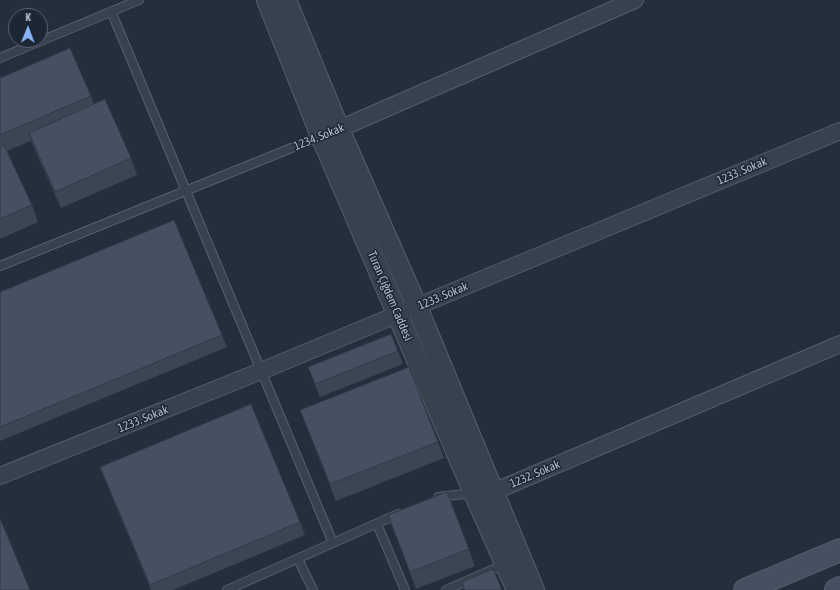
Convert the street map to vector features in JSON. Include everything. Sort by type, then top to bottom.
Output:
[{"type":"main road","points":[[745,590],[840,550]]},
{"type":"main road","points":[[836,590],[840,588]]},
{"type":"street","name":"Turan Çiğdem Caddesi","points":[[267,0],[330,132],[417,307],[483,493],[505,564],[517,590]]},
{"type":"street","name":"Turan Çiğdem Caddesi","points":[[286,0],[330,132],[399,314],[483,493],[534,590]]},
{"type":"street","name":"1234. Sokak","points":[[330,132],[634,0]]},
{"type":"street","name":"1233. Sokak","points":[[0,476],[417,307],[840,130]]},
{"type":"street","name":"1232. Sokak","points":[[483,493],[840,344]]},
{"type":"lane","points":[[0,58],[139,0]]},
{"type":"lane","points":[[111,11],[333,543]]},
{"type":"lane","name":"1234. Sokak","points":[[0,266],[330,132]]},
{"type":"lane","name":"1232. Sokak","points":[[428,501],[442,495],[483,493]]},
{"type":"lane","points":[[229,590],[406,511]]},
{"type":"lane","points":[[377,524],[405,590]]},
{"type":"lane","points":[[298,559],[313,590]]},
{"type":"lane","points":[[446,590],[505,564]]},
{"type":"building","points":[[70,48],[91,96],[0,135],[0,78]]},
{"type":"building","points":[[105,99],[131,158],[55,192],[29,133]]},
{"type":"building","points":[[4,145],[32,205],[0,219],[0,147]]},
{"type":"building","points":[[174,220],[222,335],[0,427],[0,292]]},
{"type":"building","points":[[391,334],[398,351],[315,384],[308,367]]},
{"type":"building","points":[[409,367],[438,442],[330,484],[300,410]]},
{"type":"building","points":[[251,404],[300,522],[150,585],[100,467]]},
{"type":"building","points":[[447,492],[469,549],[410,572],[388,515]]},
{"type":"building","points":[[0,518],[30,590],[0,590]]},
{"type":"building","points":[[493,569],[502,590],[465,590],[462,582]]}]
